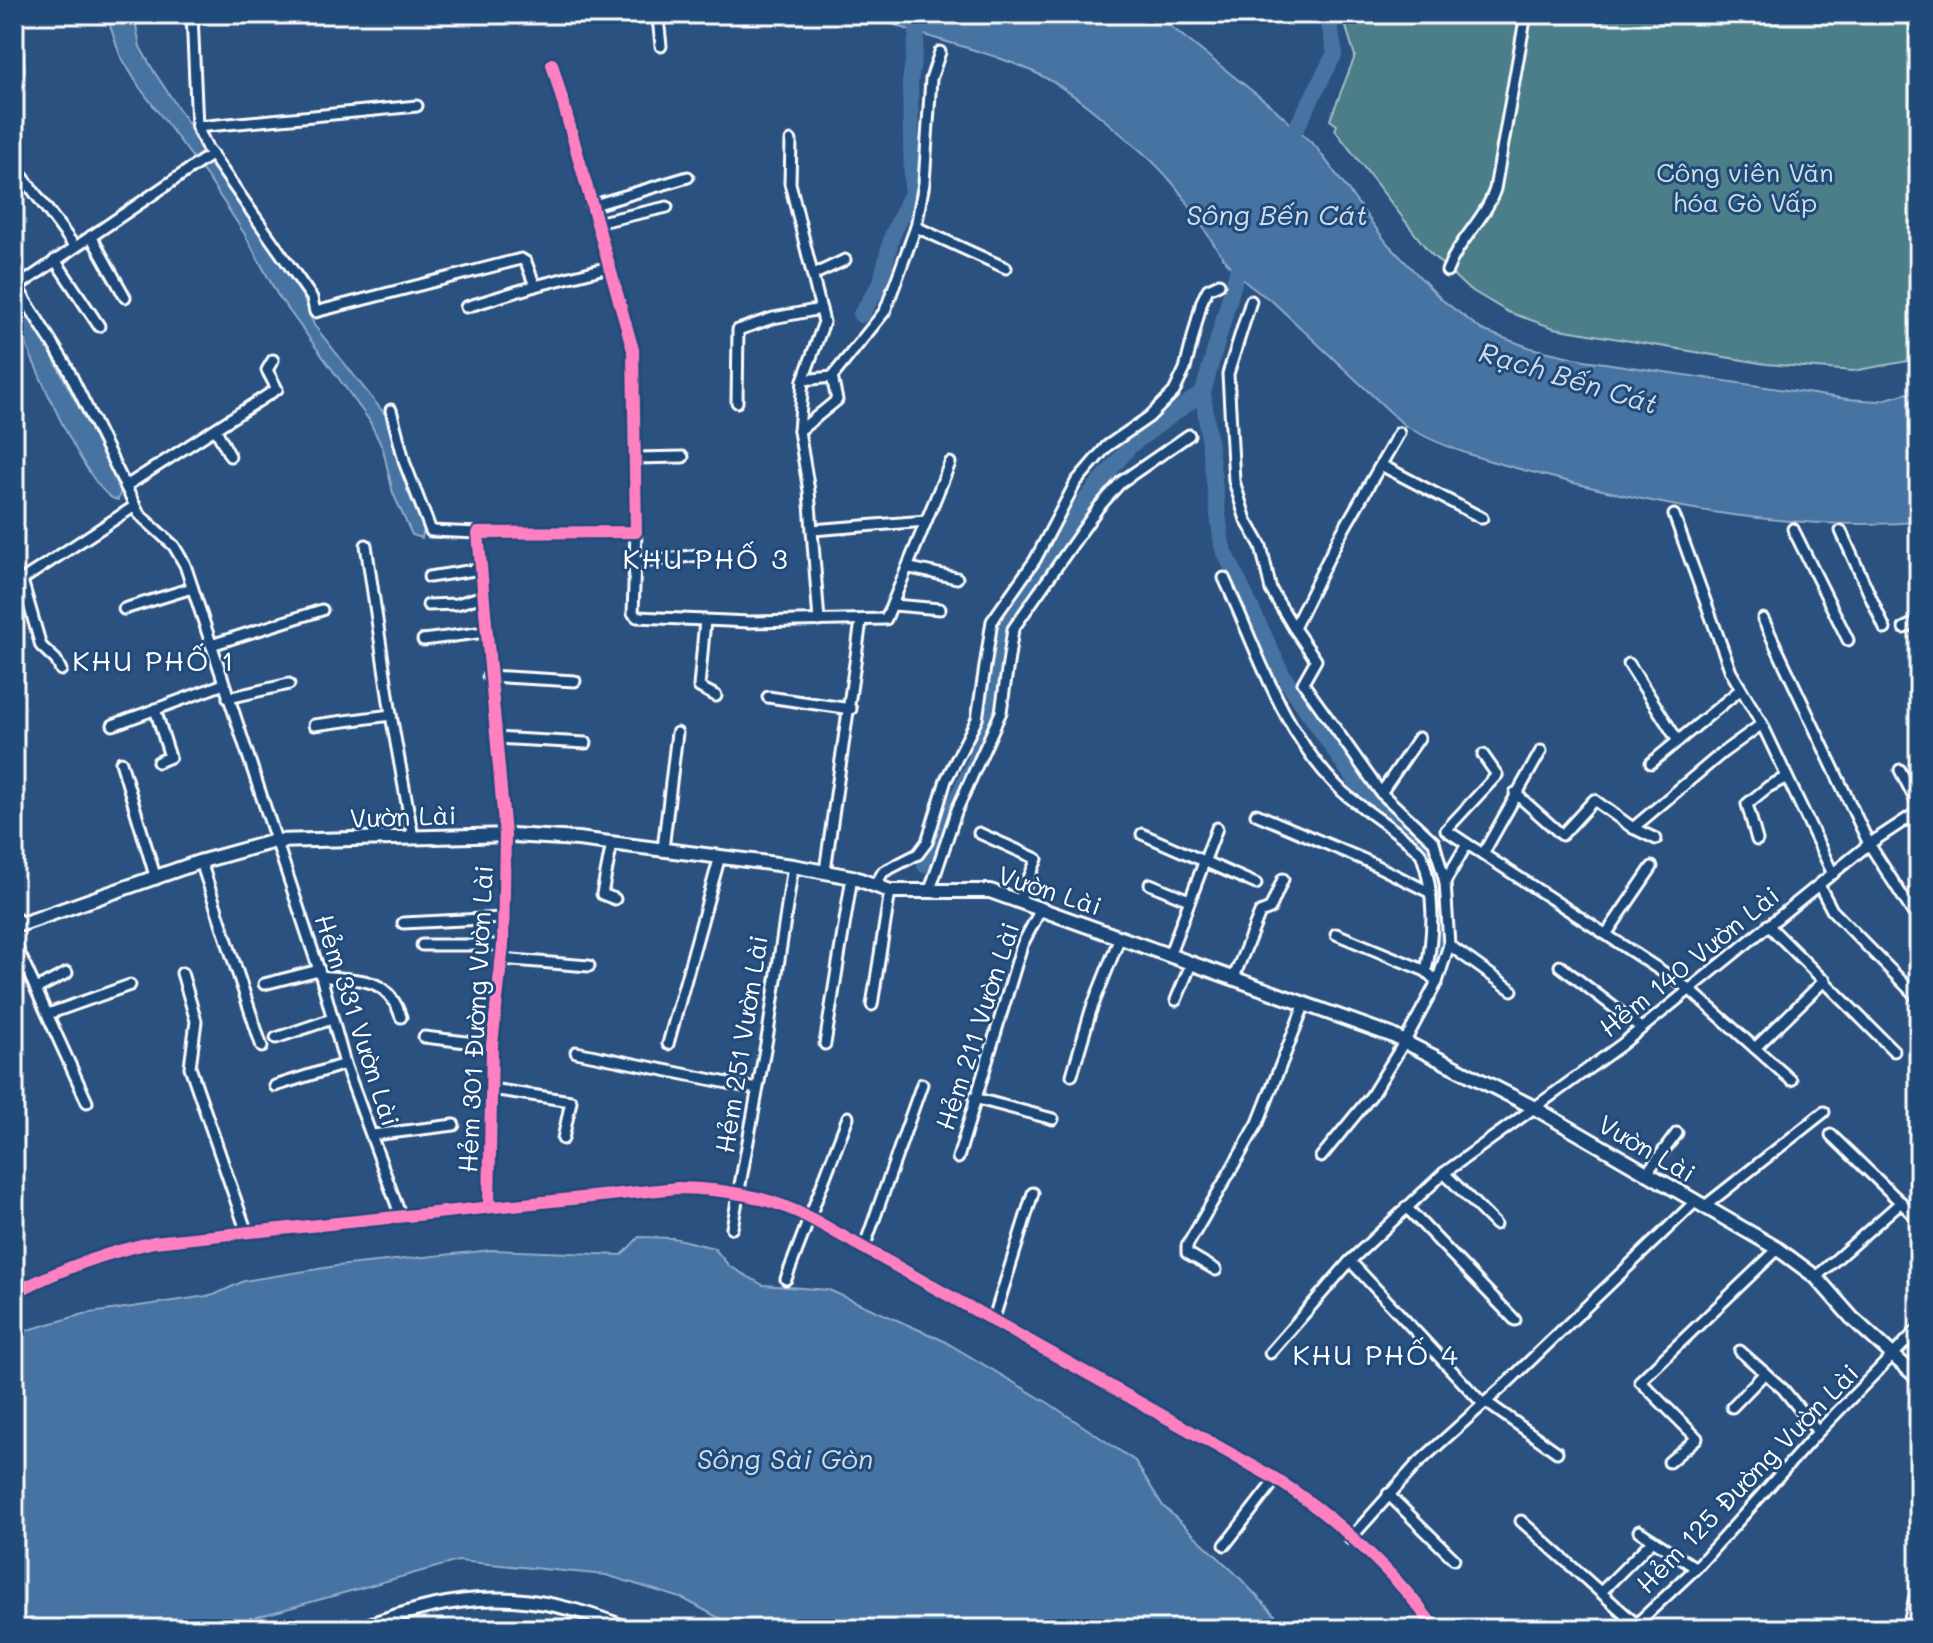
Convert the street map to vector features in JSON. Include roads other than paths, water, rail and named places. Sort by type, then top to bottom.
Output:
[{"type":"main road","name":"Vườn Lài","points":[[15,922],[22,924],[201,862],[275,841],[505,835],[612,843],[793,866],[852,877],[890,891],[990,891],[1170,953],[1405,1041],[1533,1107],[1778,1249],[1816,1277],[1919,1379]]},
{"type":"street","points":[[14,14],[18,70],[14,79]]},
{"type":"street","points":[[192,14],[197,127],[211,155],[312,298],[315,312],[521,259],[526,262],[535,286]]},
{"type":"street","points":[[1447,271],[1454,252],[1489,210],[1526,14]]},
{"type":"street","points":[[658,18],[661,46]]},
{"type":"street","points":[[803,380],[832,377],[885,311],[916,227],[924,183],[931,79],[940,52]]},
{"type":"street","points":[[552,64],[633,350],[636,532],[633,613],[637,617],[705,620],[886,619],[910,568],[950,463]]},
{"type":"street","points":[[197,127],[417,106]]},
{"type":"street","points":[[791,141],[790,183],[799,229],[815,274],[824,322],[803,380],[799,431],[812,530],[819,621]]},
{"type":"street","points":[[15,284],[211,155]]},
{"type":"street","points":[[23,177],[75,247]]},
{"type":"street","points":[[591,206],[688,177]]},
{"type":"street","points":[[596,223],[667,207]]},
{"type":"street","points":[[916,227],[1006,268]]},
{"type":"street","points":[[91,236],[125,297]]},
{"type":"street","points":[[55,260],[99,326]]},
{"type":"street","points":[[815,274],[845,260]]},
{"type":"street","points":[[466,307],[609,267]]},
{"type":"street","name":"Hẻm 331 Vườn Lài","points":[[15,284],[66,365],[139,514],[174,546],[185,565],[320,973],[345,1064],[400,1214]]},
{"type":"street","points":[[875,886],[883,872],[918,854],[927,842],[942,788],[977,719],[992,621],[1035,560],[1076,482],[1107,446],[1149,417],[1174,392],[1185,369],[1202,301],[1208,289],[1219,284]]},
{"type":"street","points":[[1251,301],[1228,374],[1234,481],[1246,520],[1261,546],[1271,590],[1316,660],[1303,683],[1381,793],[1434,842],[1445,882],[1449,945],[1437,982],[1371,1096],[1321,1157]]},
{"type":"street","points":[[737,402],[738,330],[773,318],[821,309]]},
{"type":"street","points":[[126,486],[277,389],[267,370],[273,360]]},
{"type":"street","points":[[799,431],[837,400],[832,377]]},
{"type":"street","points":[[391,410],[405,464],[431,531],[636,532]]},
{"type":"street","points":[[216,430],[230,456]]},
{"type":"street","points":[[1294,628],[1338,539],[1399,433]]},
{"type":"street","points":[[930,890],[956,812],[1001,712],[1013,629],[1079,533],[1121,482],[1189,435]]},
{"type":"street","points":[[635,458],[683,457]]},
{"type":"street","points":[[1381,465],[1482,518]]},
{"type":"street","points":[[61,670],[41,646],[18,583],[135,506]]},
{"type":"street","points":[[1674,515],[1731,672],[1762,724],[1833,874]]},
{"type":"street","points":[[812,530],[926,521]]},
{"type":"street","points":[[1793,529],[1848,640]]},
{"type":"street","points":[[1841,531],[1885,629]]},
{"type":"street","name":"Hẻm 301 Đường Vườn Lài","points":[[478,533],[488,676],[505,835],[503,945],[492,1045],[489,1206]]},
{"type":"street","points":[[366,545],[413,837]]},
{"type":"street","points":[[634,563],[699,555]]},
{"type":"street","points":[[910,568],[957,578]]},
{"type":"street","points":[[429,577],[481,569]]},
{"type":"street","points":[[1224,578],[1302,746],[1359,807],[1419,851],[1429,892],[1433,938],[1426,971]]},
{"type":"street","points":[[124,609],[192,588]]},
{"type":"street","points":[[428,605],[457,604],[483,596]]},
{"type":"street","points":[[894,605],[940,609]]},
{"type":"street","points":[[211,645],[322,610]]},
{"type":"street","points":[[1763,619],[1869,844],[1903,903],[1919,922]]},
{"type":"street","points":[[705,620],[699,687],[716,696]]},
{"type":"street","points":[[825,871],[851,709],[861,621]]},
{"type":"street","points":[[1904,628],[1919,621]]},
{"type":"street","points":[[423,640],[485,632]]},
{"type":"street","points":[[1629,664],[1678,741]]},
{"type":"street","points":[[488,676],[575,681]]},
{"type":"street","points":[[113,725],[224,684]]},
{"type":"street","points":[[228,698],[289,684]]},
{"type":"street","points":[[1651,763],[1741,689]]},
{"type":"street","points":[[768,697],[851,709]]},
{"type":"street","points":[[155,709],[170,757],[158,762]]},
{"type":"street","points":[[314,725],[391,715]]},
{"type":"street","points":[[1633,828],[1722,753],[1762,724]]},
{"type":"street","points":[[663,849],[677,733]]},
{"type":"street","points":[[496,738],[586,743]]},
{"type":"street","points":[[1381,793],[1419,738]]},
{"type":"street","points":[[1483,854],[1541,751]]},
{"type":"street","points":[[1434,842],[1497,775],[1483,755]]},
{"type":"street","points":[[121,762],[156,879]]},
{"type":"street","points":[[1900,770],[1919,809]]},
{"type":"street","points":[[1757,840],[1747,804],[1785,778]]},
{"type":"street","points":[[1515,793],[1562,835],[1594,800],[1633,828],[1656,839]]},
{"type":"street","name":"Hẻm 140 Vườn Lài","points":[[1270,1353],[1350,1261],[1444,1173],[1641,1028],[1869,844],[1919,809]]},
{"type":"street","points":[[1256,814],[1429,892]]},
{"type":"street","points":[[1170,953],[1217,828]]},
{"type":"street","points":[[1447,830],[1689,989],[1791,1080]]},
{"type":"street","points":[[979,833],[1037,859],[1019,901]]},
{"type":"street","points":[[1142,834],[1256,884]]},
{"type":"street","points":[[612,843],[602,894],[615,899]]},
{"type":"street","points":[[1445,882],[1467,844]]},
{"type":"street","points":[[668,1044],[720,856]]},
{"type":"street","points":[[201,862],[262,1047]]},
{"type":"street","name":"Hẻm 251 Vườn Lài","points":[[732,1228],[793,866]]},
{"type":"street","points":[[1607,933],[1652,867]]},
{"type":"street","points":[[825,1044],[852,877]]},
{"type":"street","points":[[1234,977],[1260,913],[1270,909],[1283,879]]},
{"type":"street","points":[[1150,884],[1189,900]]},
{"type":"street","points":[[1819,885],[1832,910],[1919,999]]},
{"type":"street","points":[[872,1005],[890,891]]},
{"type":"street","name":"Hẻm 211 Vườn Lài","points":[[958,1158],[1022,945],[1041,909]]},
{"type":"street","points":[[403,923],[503,918]]},
{"type":"street","points":[[1768,925],[1894,1051]]},
{"type":"street","points":[[1336,934],[1426,971],[1437,982]]},
{"type":"street","points":[[1072,1075],[1091,1010],[1120,937]]},
{"type":"street","points":[[14,941],[87,1102]]},
{"type":"street","points":[[422,945],[503,945]]},
{"type":"street","points":[[1449,945],[1512,990]]},
{"type":"street","points":[[500,959],[589,966]]},
{"type":"street","points":[[1176,1000],[1192,962]]},
{"type":"street","points":[[1560,966],[1641,1028]]},
{"type":"street","points":[[36,989],[67,973]]},
{"type":"street","points":[[182,973],[196,1021],[190,1067],[246,1230]]},
{"type":"street","points":[[264,984],[320,973],[380,984],[392,995],[401,1017]]},
{"type":"street","points":[[1755,1048],[1825,980]]},
{"type":"street","points":[[48,1014],[130,985]]},
{"type":"street","points":[[1216,1270],[1187,1253],[1187,1246],[1258,1123],[1305,1003]]},
{"type":"street","points":[[276,1038],[332,1019]]},
{"type":"street","points":[[424,1037],[492,1045]]},
{"type":"street","points":[[576,1052],[757,1089]]},
{"type":"street","points":[[275,1086],[345,1064]]},
{"type":"street","points":[[864,1248],[922,1084]]},
{"type":"street","points":[[491,1089],[571,1101],[563,1139]]},
{"type":"street","points":[[974,1098],[1053,1119]]},
{"type":"street","points":[[1350,1539],[1388,1494],[1700,1204],[1824,1112]]},
{"type":"street","points":[[786,1279],[812,1219],[848,1117]]},
{"type":"street","points":[[373,1135],[454,1125]]},
{"type":"street","points":[[1646,1174],[1677,1133]]},
{"type":"street","points":[[1831,1135],[1919,1220]]},
{"type":"street","points":[[1444,1173],[1495,1224]]},
{"type":"street","points":[[14,1293],[59,1270],[109,1252],[246,1230],[678,1188],[740,1192],[790,1207],[994,1318],[1276,1479],[1310,1502],[1350,1539],[1408,1594],[1435,1629]]},
{"type":"street","points":[[994,1318],[1033,1193]]},
{"type":"street","points":[[1816,1277],[1901,1202]]},
{"type":"street","points":[[1406,1207],[1515,1320]]},
{"type":"street","points":[[1669,1462],[1700,1442],[1640,1381],[1778,1249]]},
{"type":"street","points":[[1350,1261],[1485,1403],[1557,1452]]},
{"type":"street","name":"Hẻm 125 Đường Vườn Lài","points":[[1633,1626],[1696,1568],[1818,1432],[1919,1328]]},
{"type":"street","points":[[1740,1351],[1783,1389],[1818,1432]]},
{"type":"street","points":[[1732,1407],[1765,1373]]},
{"type":"street","points":[[1225,1545],[1276,1479]]},
{"type":"street","points":[[1388,1494],[1454,1559]]},
{"type":"street","points":[[1521,1521],[1601,1592],[1633,1626]]},
{"type":"street","points":[[1639,1531],[1696,1568]]},
{"type":"street","points":[[1601,1592],[1653,1540]]},
{"type":"street","points":[[1908,1629],[1916,1614],[1919,1577]]},
{"type":"street","points":[[357,1629],[397,1614],[488,1598],[553,1602],[630,1629]]},
{"type":"water","points":[[106,14],[134,14],[140,47],[155,73],[303,297],[314,325],[387,417],[407,490],[424,529],[422,538],[412,535],[393,493],[383,449],[369,420],[277,294],[244,233],[208,178],[140,88],[120,55]]},
{"type":"water","name":"Sông Bến Cát","points":[[870,14],[1155,14],[1275,109],[1316,147],[1387,243],[1441,299],[1482,330],[1531,348],[1584,360],[1847,399],[1878,401],[1919,390],[1919,522],[1871,524],[1777,520],[1685,507],[1510,467],[1421,434],[1404,425],[1271,300],[1244,281],[1225,260],[1166,176],[1079,99],[1021,66]]},
{"type":"water","points":[[14,291],[28,309],[121,489],[118,500],[106,493],[91,475],[60,419],[14,316]]},
{"type":"water","name":"Sông Sài Gòn","points":[[639,1237],[673,1238],[714,1248],[729,1266],[763,1285],[829,1290],[942,1340],[1050,1404],[1135,1461],[1163,1506],[1236,1574],[1288,1629],[739,1629],[684,1599],[606,1575],[458,1561],[214,1629],[14,1629],[14,1334],[84,1314],[214,1295],[244,1281],[337,1266],[492,1250],[622,1255]]},
{"type":"waterway","points":[[861,315],[881,282],[892,236],[912,192],[910,82],[920,14]]},
{"type":"waterway","points":[[1286,148],[1335,53],[1327,14]]},
{"type":"waterway","points":[[1242,254],[1203,392],[1222,546],[1282,674],[1356,782],[1381,811],[1421,840],[1432,857],[1440,925],[1432,968]]},
{"type":"waterway","points":[[925,865],[977,757],[1006,622],[1087,498],[1131,445],[1203,392]]},
{"type":"district","name":"KHU PHỐ 3","points":[[706,558]]},
{"type":"district","name":"KHU PHỐ 1","points":[[154,660]]},
{"type":"district","name":"KHU PHỐ 4","points":[[1376,1354]]},
{"type":"park label","name":"Công viên Văn hóa Gò Vấp","points":[[1745,187]]},
{"type":"water label","name":"Rạch Bến Cát","points":[[1569,377]]}]
